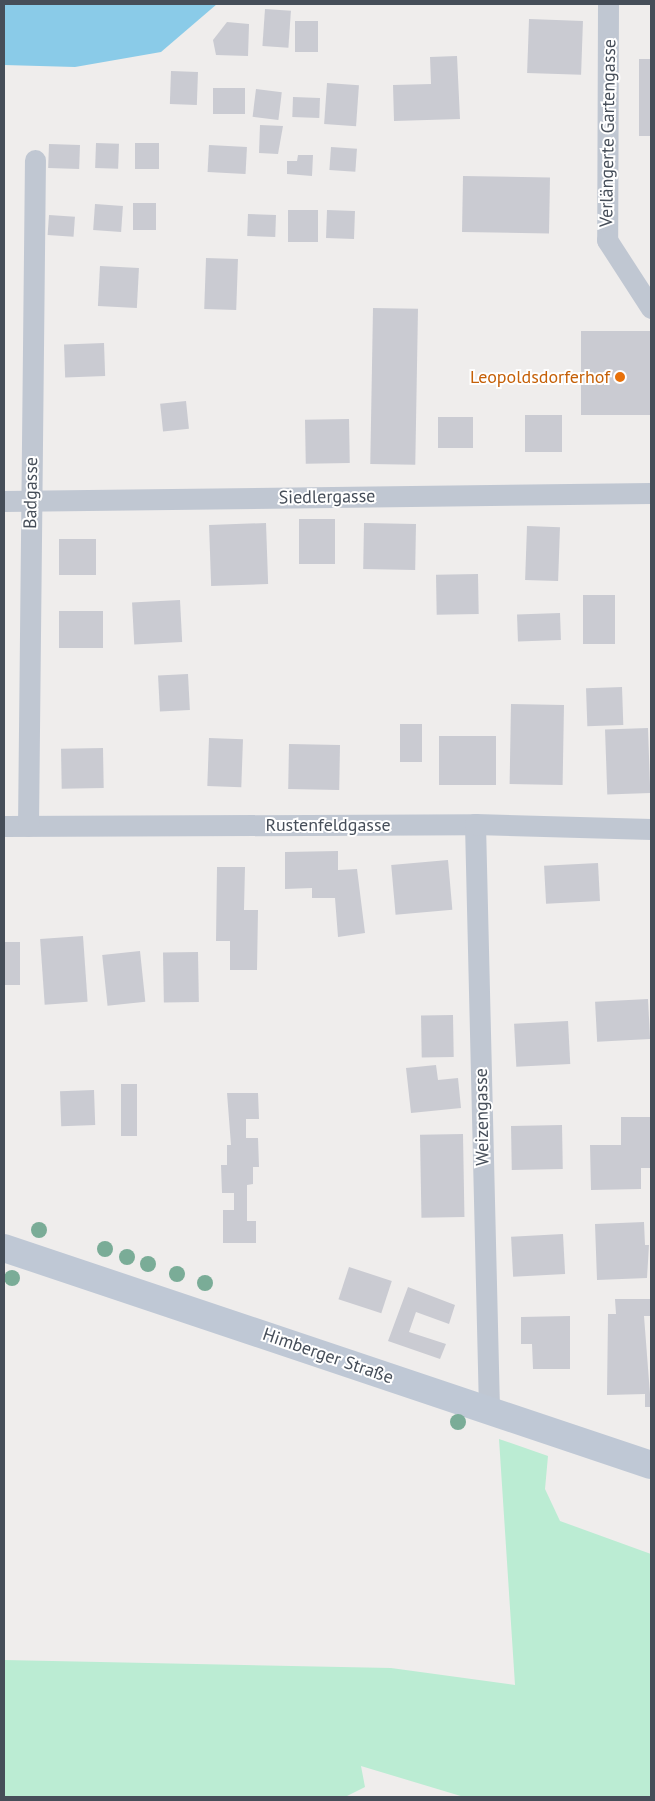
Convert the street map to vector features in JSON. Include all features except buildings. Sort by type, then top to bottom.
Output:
[{"type":"street","name":"Verlängerte Gartengasse","points":[[608,4],[607,240],[651,308]]},
{"type":"street","name":"Badgasse","points":[[28,826],[35,160]]},
{"type":"street","name":"Siedlergasse","points":[[4,501],[651,493]]},
{"type":"street","name":"Rustenfeldgasse","points":[[4,826],[475,824],[651,829]]},
{"type":"street","name":"Weizengasse","points":[[475,824],[489,1410]]},
{"type":"street","name":"Himberger Straße","points":[[4,1248],[651,1465]]},
{"type":"green space","points":[[499,1439],[548,1456],[545,1489],[560,1521],[651,1554],[651,1797],[464,1797],[361,1766],[365,1787],[345,1797],[4,1797],[4,1660],[391,1668],[515,1685]]},
{"type":"water","points":[[4,4],[217,4],[161,52],[75,67],[4,65]]},
{"type":"place","name":"Leopoldsdorferhof","points":[[620,377]]}]
